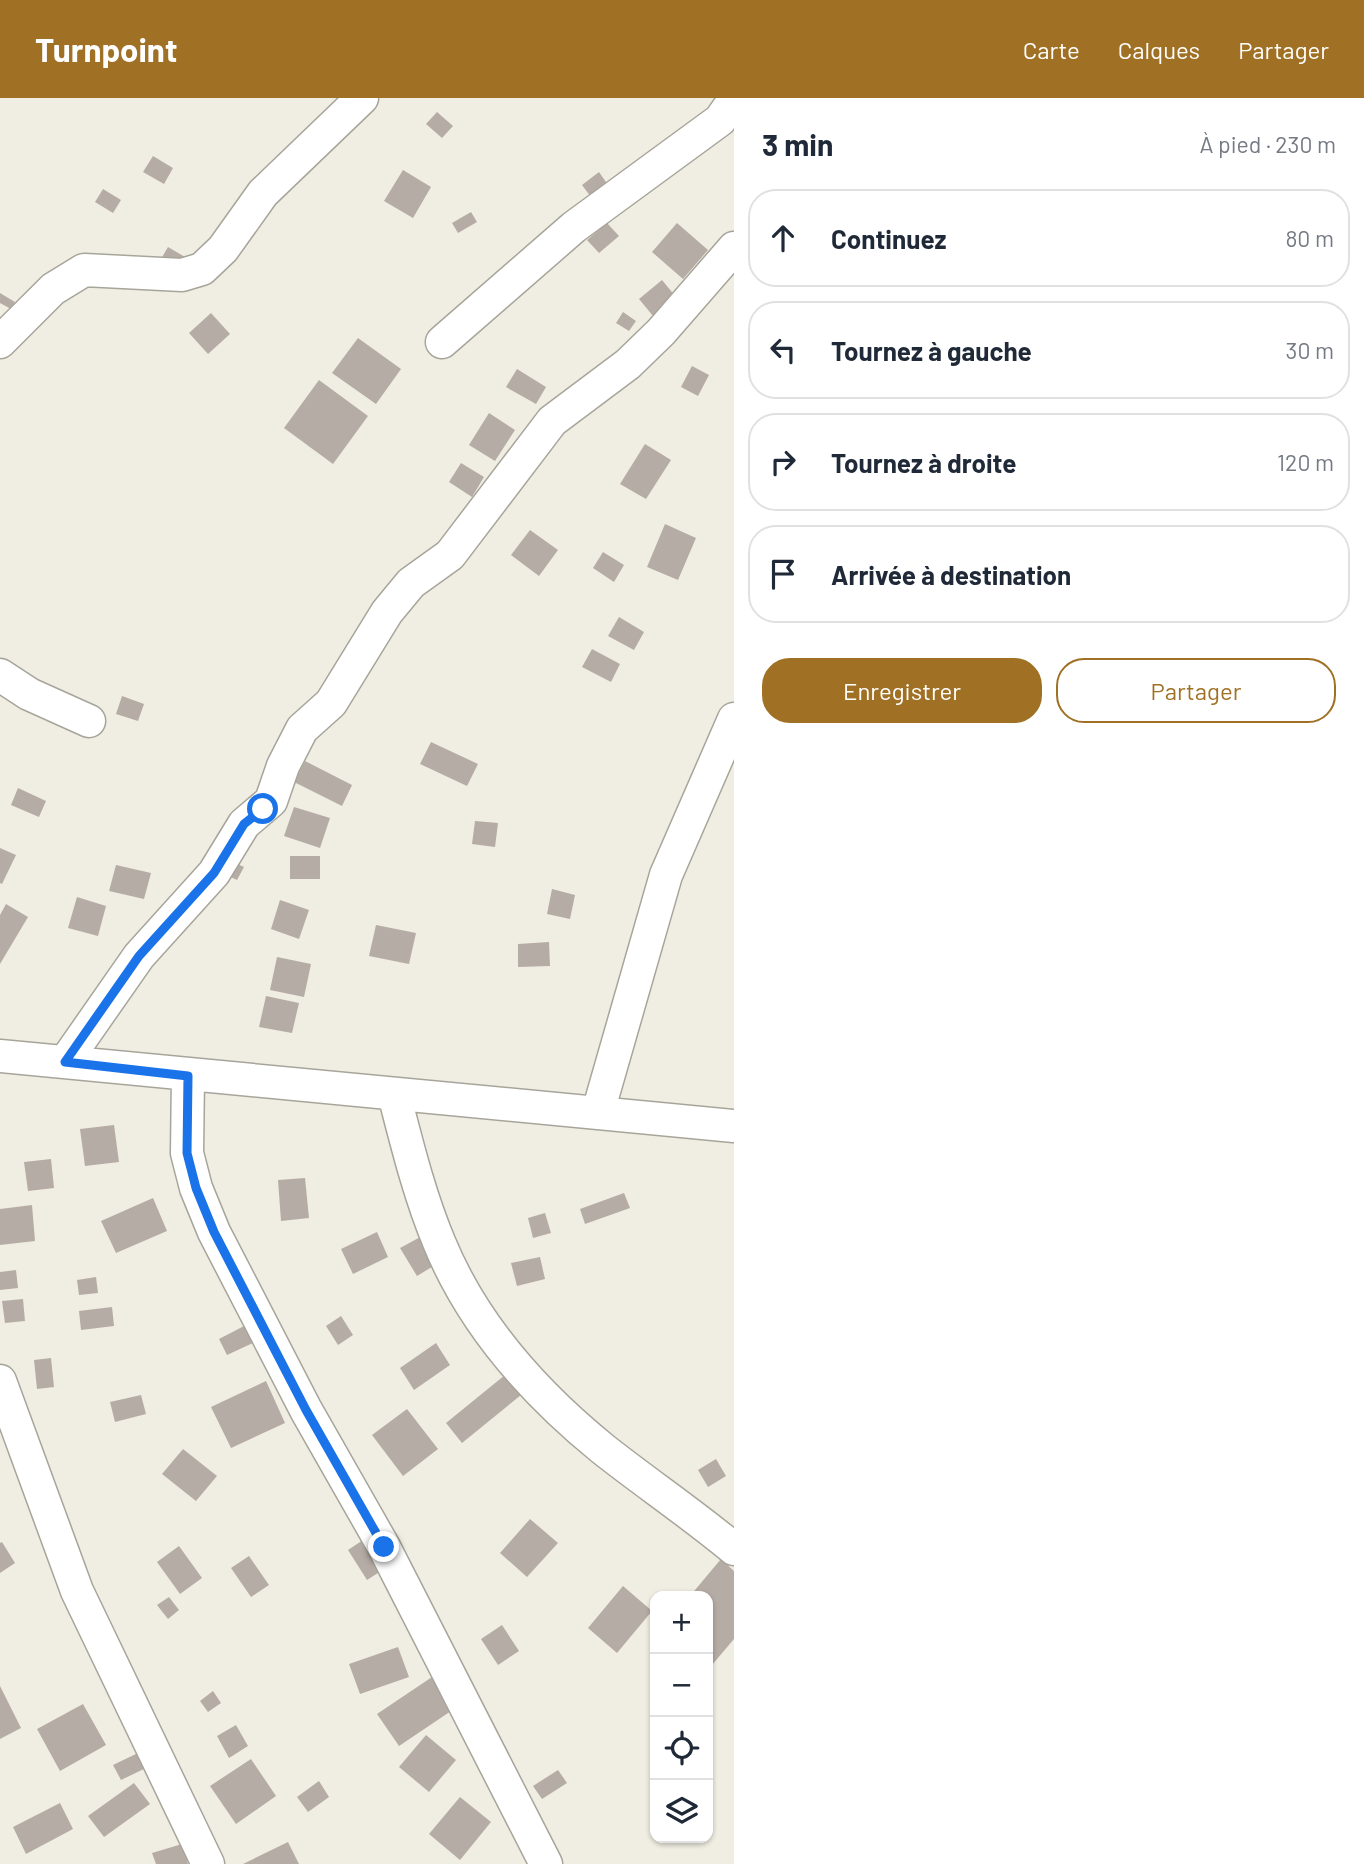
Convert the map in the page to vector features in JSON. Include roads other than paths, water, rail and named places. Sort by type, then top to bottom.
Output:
[{"type":"street","points":[[0,342],[53,289],[84,270],[182,275],[202,269],[223,249],[263,193],[362,98]]},
{"type":"street","points":[[442,342],[573,227],[720,120],[734,100]]},
{"type":"street","points":[[65,1062],[139,956],[214,873],[244,824],[271,801],[283,766],[302,729],[331,703],[387,612],[411,583],[450,555],[552,421],[628,364],[661,332],[734,248]]},
{"type":"street","points":[[0,675],[29,694],[89,721]]},
{"type":"street","points":[[598,1112],[666,875],[726,750],[734,719]]},
{"type":"street","points":[[0,1056],[734,1126]]},
{"type":"street","points":[[188,1076],[187,1153],[196,1188],[214,1232],[306,1410],[384,1547],[546,1864]]},
{"type":"street","points":[[394,1094],[415,1175],[439,1243],[472,1306],[504,1353],[541,1393],[601,1447],[733,1546]]},
{"type":"street","points":[[0,1381],[77,1591],[208,1864]]}]
